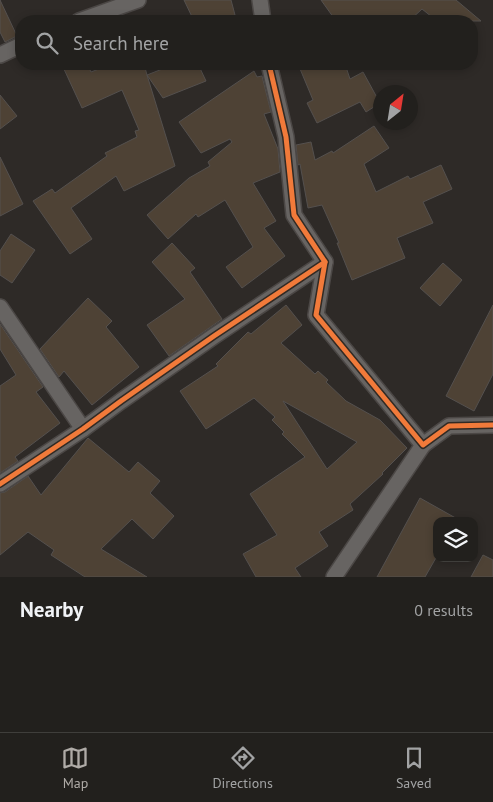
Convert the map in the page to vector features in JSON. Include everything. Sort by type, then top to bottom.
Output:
[{"type":"street","points":[[96,15],[138,0]]},
{"type":"street","points":[[260,0],[262,15]]},
{"type":"street","points":[[0,55],[15,48]]},
{"type":"street","points":[[270,70],[286,137],[294,215],[325,262],[316,315],[423,445]]},
{"type":"street","points":[[0,484],[83,429],[214,336],[325,262]]},
{"type":"street","points":[[0,307],[83,429]]},
{"type":"street","points":[[334,577],[423,445],[450,426],[493,426]]},
{"type":"building","points":[[0,0],[15,32],[15,37],[5,42],[0,32]]},
{"type":"building","points":[[184,0],[231,0],[235,15],[191,15]]},
{"type":"building","points":[[321,0],[456,0],[474,15],[430,15],[422,9],[416,15],[332,15]]},
{"type":"building","points":[[64,70],[90,70],[91,72],[96,70],[146,70],[175,166],[124,191],[116,176],[71,208],[92,239],[70,254],[33,201],[52,189],[55,193],[107,156],[105,153],[137,137],[135,131],[139,130],[122,90],[82,108]]},
{"type":"building","points":[[160,70],[201,70],[206,81],[163,98],[147,75]]},
{"type":"building","points":[[300,70],[347,70],[350,79],[363,72],[373,90],[373,108],[366,112],[360,102],[317,123],[307,103],[313,100]]},
{"type":"building","points":[[254,71],[257,77],[262,76],[271,112],[264,114],[278,149],[280,172],[253,183],[276,221],[264,228],[285,256],[242,288],[226,267],[253,247],[225,200],[198,217],[196,214],[168,239],[147,215],[189,178],[210,166],[208,162],[232,142],[230,139],[201,153],[179,122]]},
{"type":"building","points":[[0,95],[17,116],[0,129]]},
{"type":"building","points":[[373,127],[373,130],[377,130],[389,148],[364,164],[376,192],[408,176],[410,179],[441,165],[452,189],[423,202],[433,223],[397,238],[405,258],[352,280],[337,243],[339,243],[322,205],[308,208],[300,164],[298,165],[296,145],[311,142],[315,160],[332,151],[333,153]]},
{"type":"building","points":[[0,157],[23,204],[0,216]]},
{"type":"building","points":[[11,234],[35,250],[12,283],[0,275],[0,251]]},
{"type":"building","points":[[172,243],[195,268],[190,272],[222,319],[169,356],[147,325],[185,299],[152,262]]},
{"type":"building","points":[[443,263],[462,280],[440,306],[420,288]]},
{"type":"building","points":[[88,298],[112,321],[106,327],[139,367],[92,405],[64,371],[59,377],[40,349]]},
{"type":"building","points":[[286,305],[302,325],[281,343],[315,374],[318,371],[328,380],[326,382],[346,401],[380,420],[407,448],[383,474],[350,504],[353,510],[319,532],[328,546],[295,568],[301,577],[256,577],[243,554],[277,535],[250,494],[305,457],[282,434],[284,432],[272,420],[275,417],[254,398],[206,429],[180,391],[218,366],[216,364],[248,332],[251,334]],"holes":[[[283,401],[357,442],[327,469]]]},
{"type":"building","points":[[493,305],[493,374],[474,411],[446,396]]},
{"type":"building","points":[[0,324],[43,387],[36,392],[60,423],[15,457],[18,461],[0,473],[0,386],[16,375],[0,349]]},
{"type":"building","points":[[88,438],[129,472],[138,462],[160,481],[150,493],[174,516],[153,539],[132,519],[101,549],[147,577],[85,577],[51,555],[54,550],[28,532],[0,555],[0,493],[5,492],[28,476],[41,495]]},
{"type":"building","points":[[420,498],[454,517],[433,517],[434,562],[425,577],[377,577]]},
{"type":"building","points":[[483,555],[493,560],[493,577],[471,577]]},
{"type":"cycle path","points":[[270,70],[286,137],[294,215],[325,262],[316,315],[423,445],[449,426],[493,425]]},
{"type":"cycle path","points":[[0,484],[83,429],[214,336],[325,262]]}]
